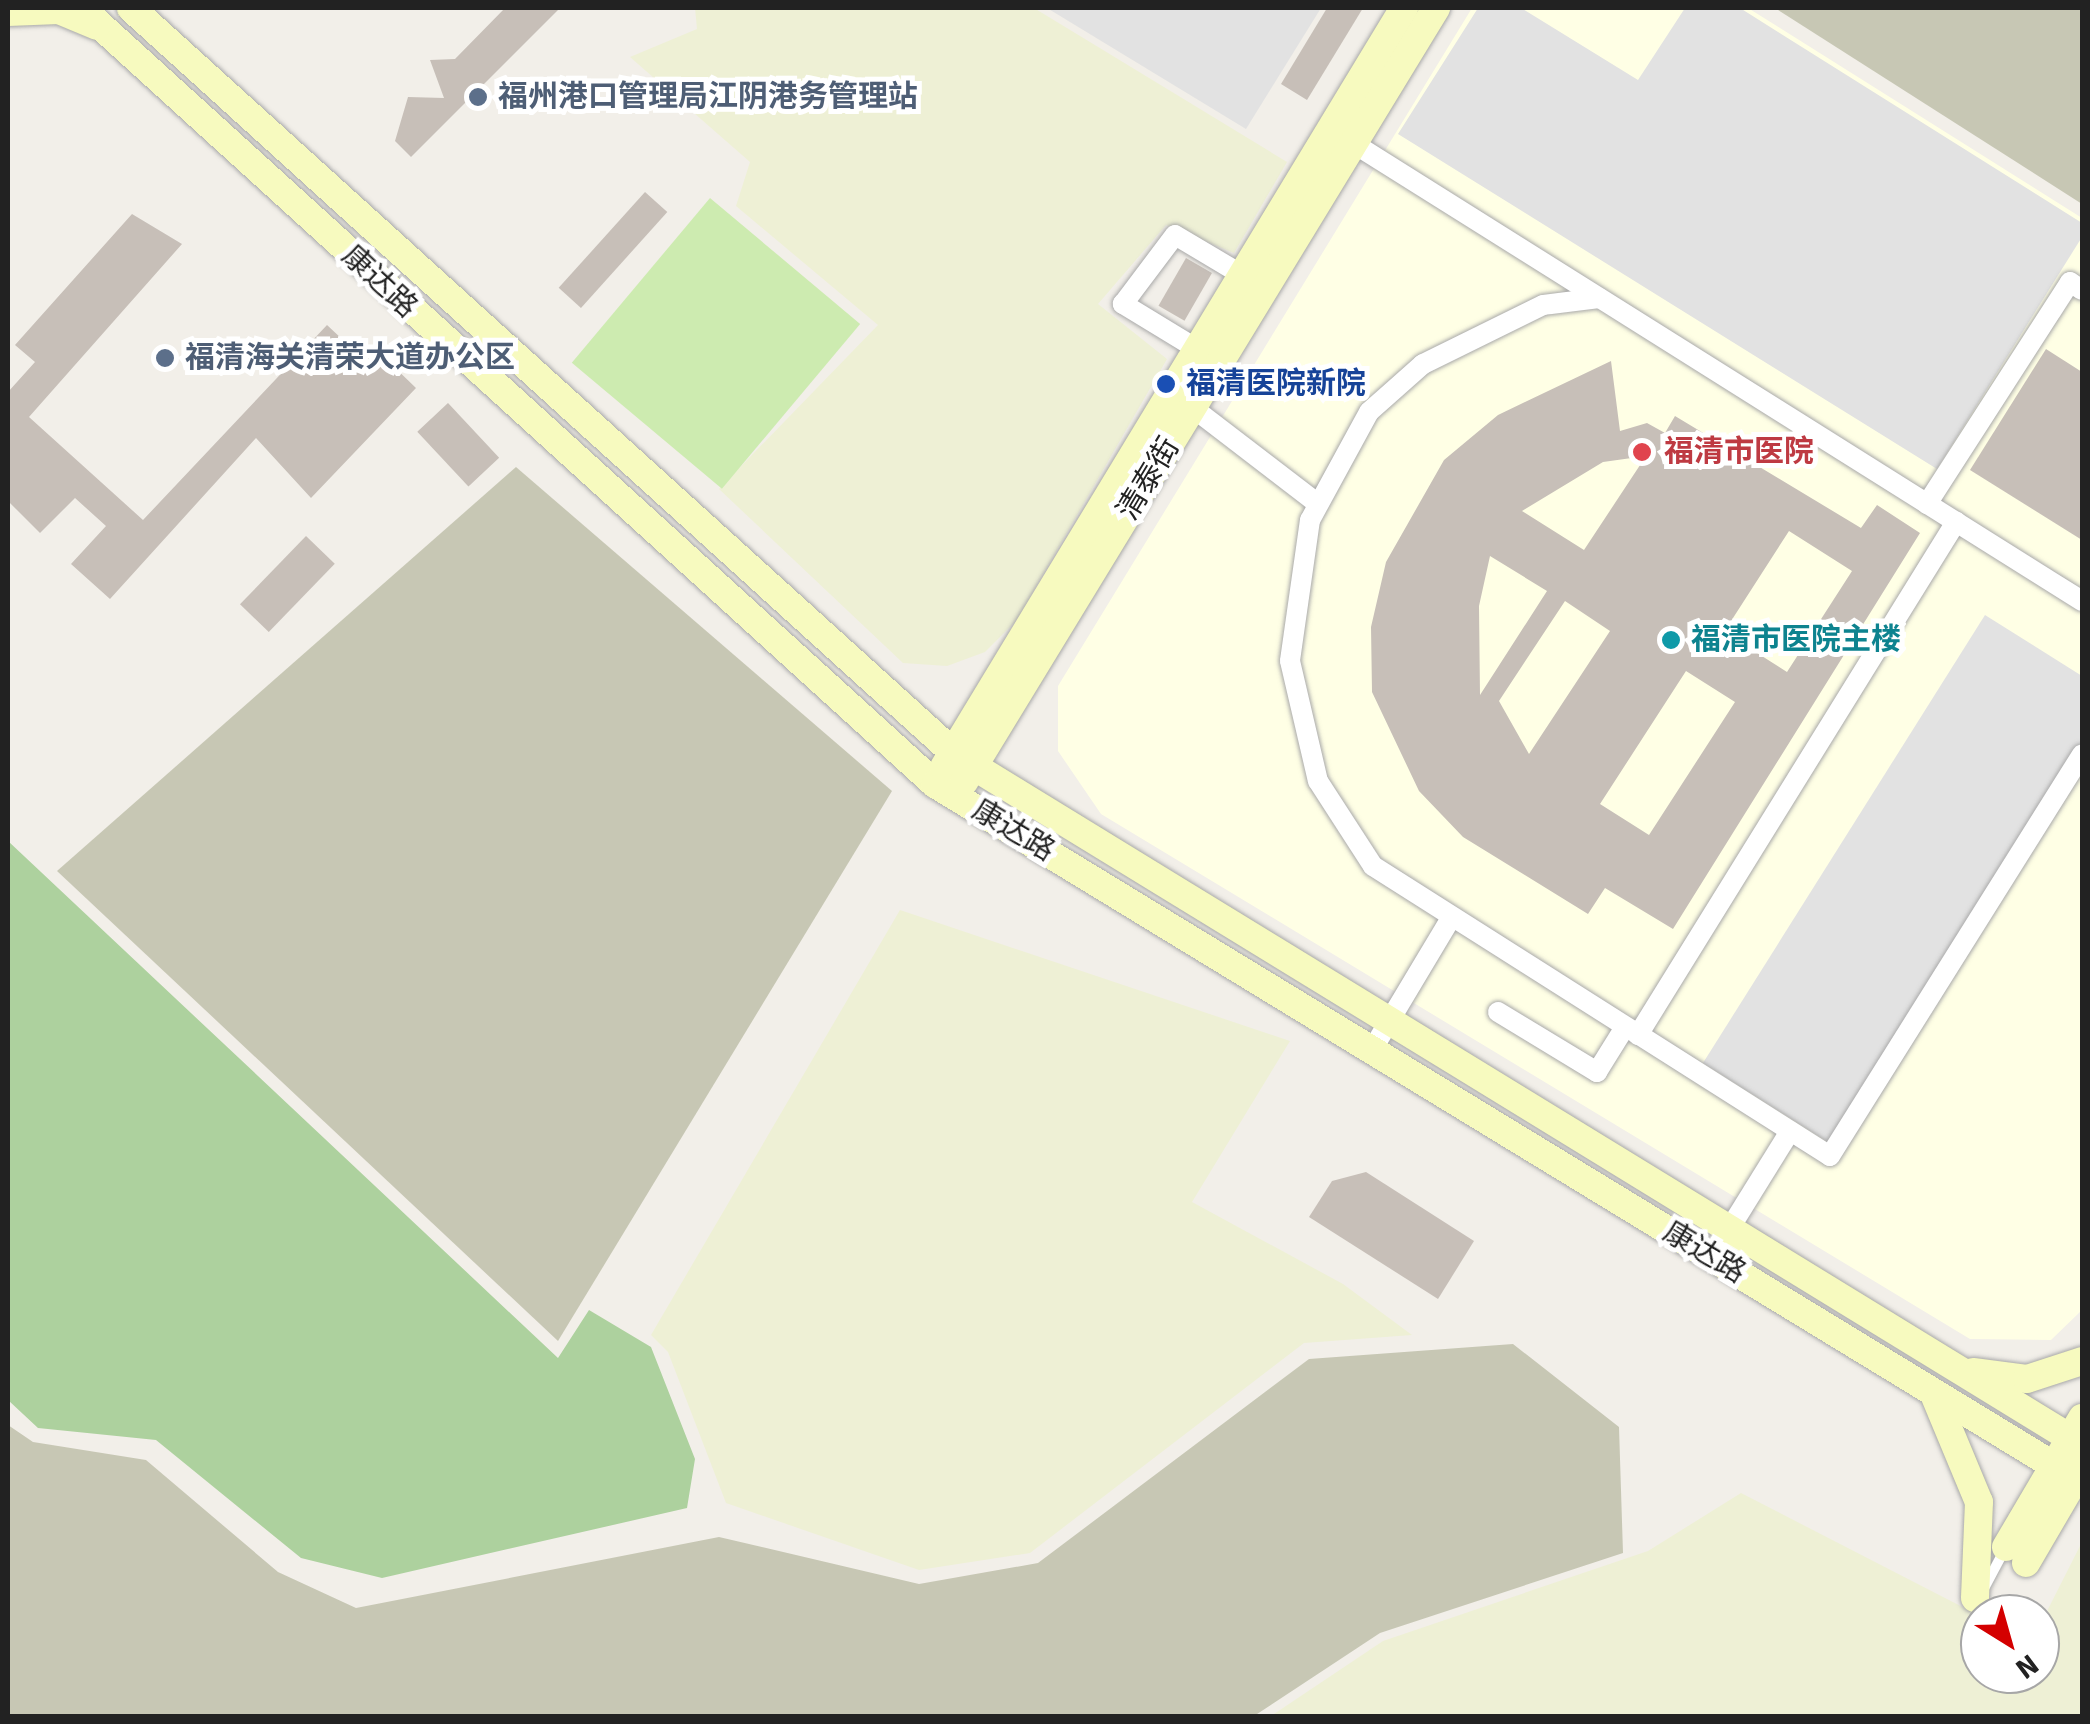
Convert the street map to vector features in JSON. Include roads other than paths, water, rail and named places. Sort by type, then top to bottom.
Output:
[{"type":"street","name":"康达路","points":[[81,8],[945,791],[1934,1392],[2071,1471]]},
{"type":"street","name":"康达路","points":[[131,8],[963,759],[1950,1364],[2078,1434]]},
{"type":"street","name":"清泰街","points":[[963,759],[1193,408],[1342,136],[1404,8]]},
{"type":"street","name":"清泰街","points":[[945,791],[1242,275],[1436,8]]},
{"type":"street","points":[[8,12],[59,10],[102,28]]},
{"type":"street","points":[[1342,136],[2082,601]]},
{"type":"street","points":[[1197,349],[1124,304],[1175,236],[1242,275]]},
{"type":"street","points":[[1927,504],[2070,282],[2082,290]]},
{"type":"street","points":[[1599,298],[1542,306],[1424,364],[1369,412],[1317,503],[1290,612],[1290,661],[1312,762],[1373,866],[1830,1156],[2082,755]]},
{"type":"street","points":[[1193,408],[1317,503]]},
{"type":"street","points":[[1498,1012],[1597,1072],[1631,1031],[1956,522]]},
{"type":"street","points":[[1372,1050],[1452,918]]},
{"type":"street","points":[[1712,1257],[1790,1131]]},
{"type":"street","points":[[1950,1364],[2027,1379],[2082,1361]]},
{"type":"street","points":[[1934,1392],[1979,1502],[1975,1594]]},
{"type":"street","points":[[2016,1555],[2071,1471],[2078,1434]]},
{"type":"lane","points":[[1984,1594],[2016,1555]]},
{"type":"place","name":"福州港口管理局江阴港务管理站","points":[[478,97]]},
{"type":"place","name":"福清海关清荣大道办公区","points":[[165,358]]},
{"type":"place","name":"福清医院新院","points":[[1166,384]]},
{"type":"place","name":"福清市医院","points":[[1642,452]]},
{"type":"place","name":"福清市医院主楼","points":[[1671,640]]}]
